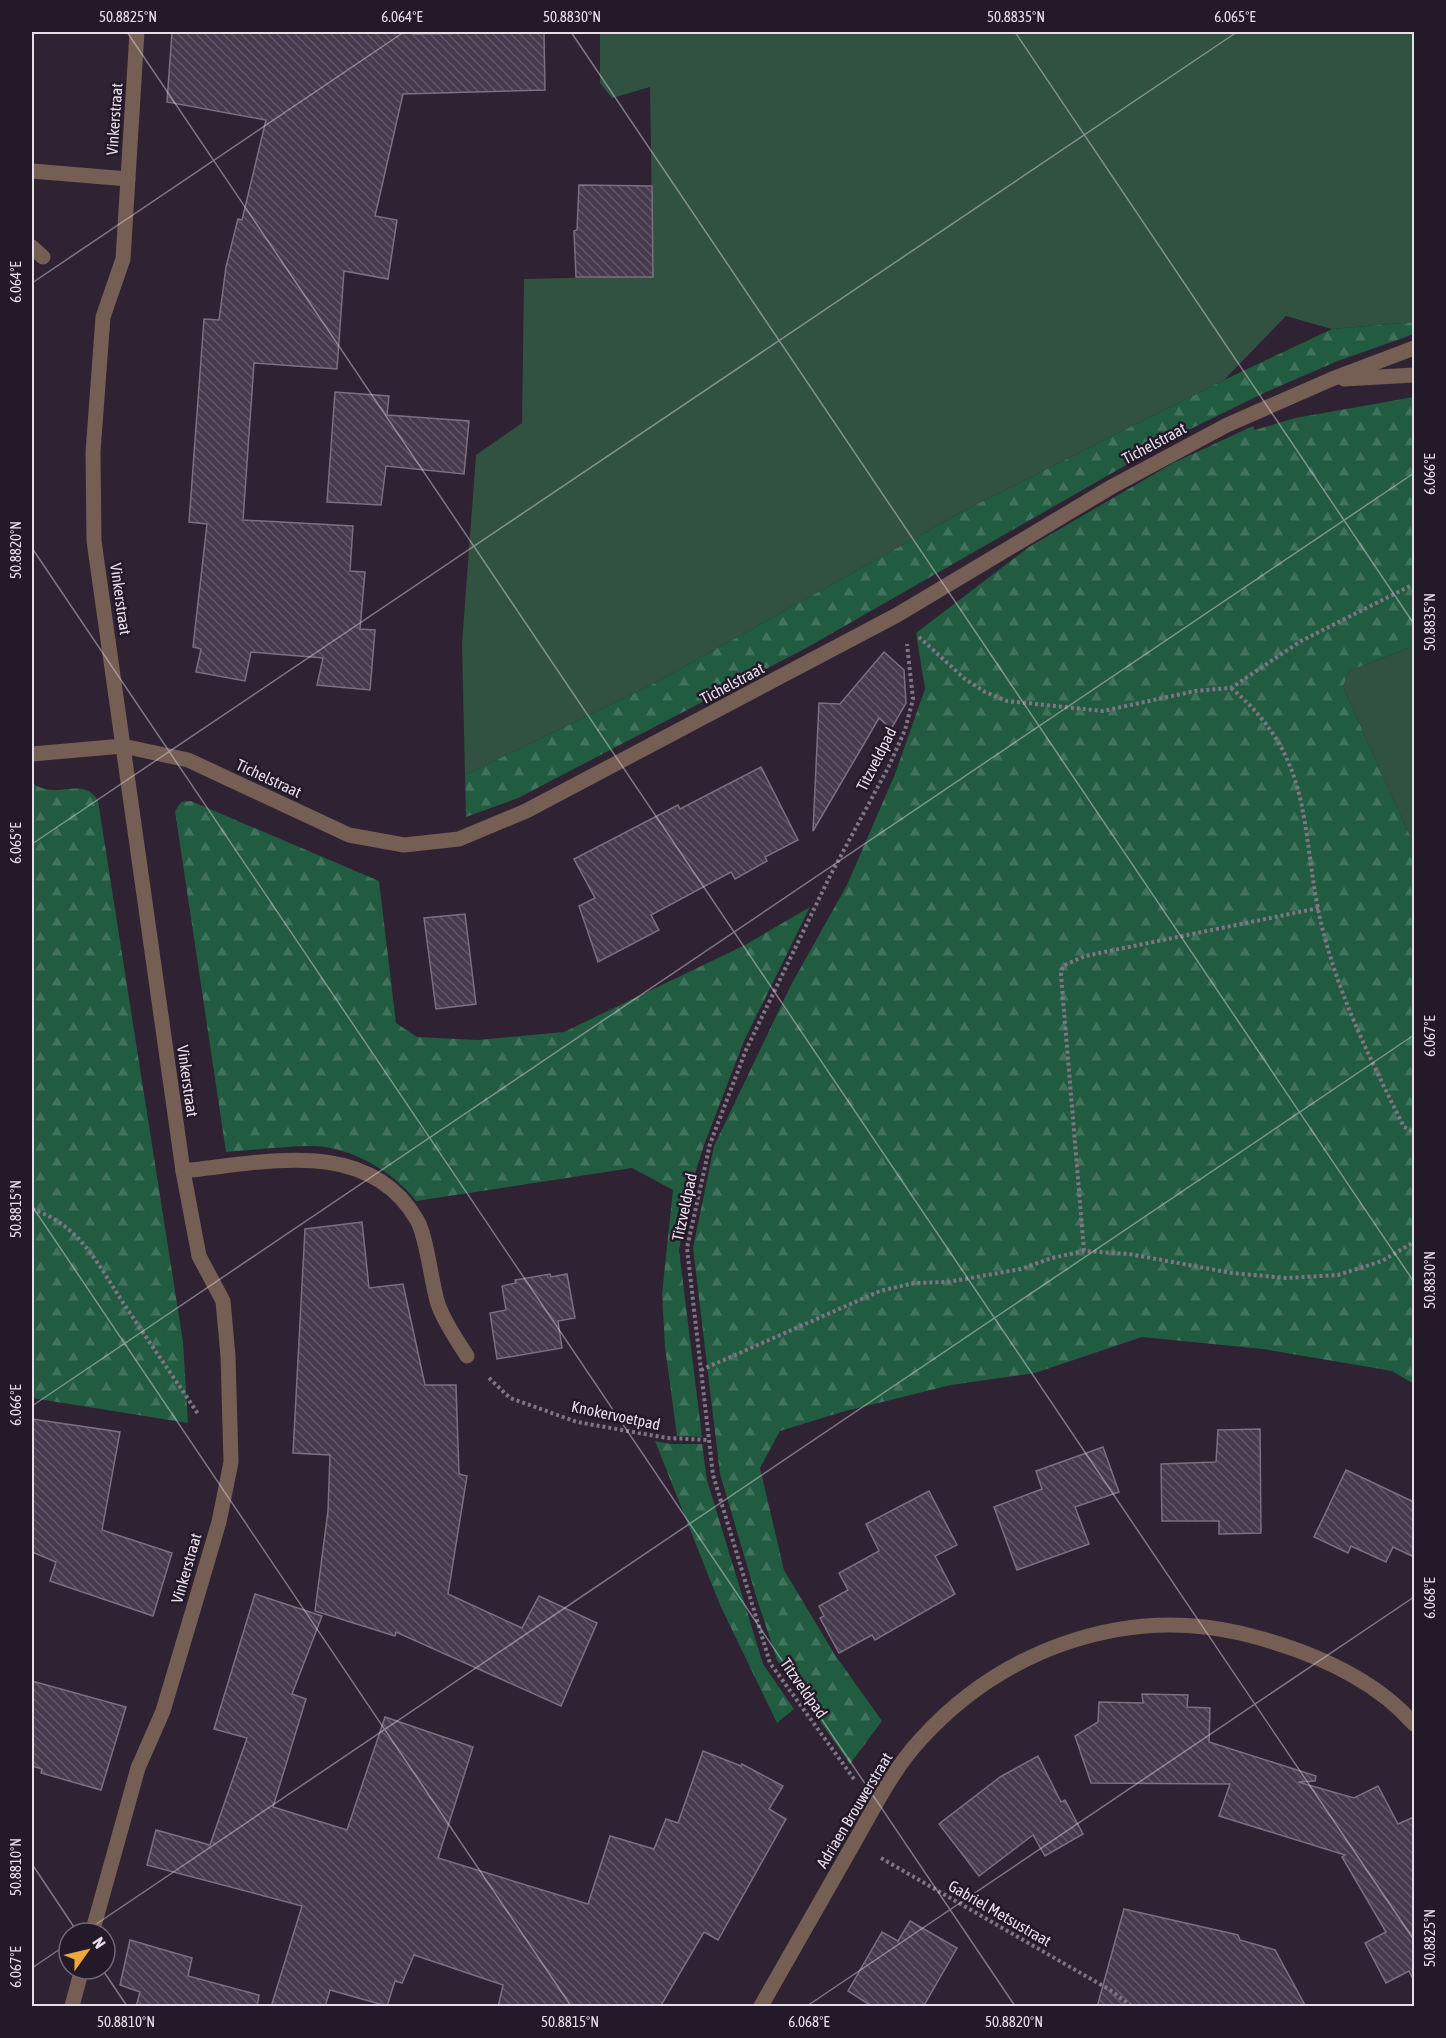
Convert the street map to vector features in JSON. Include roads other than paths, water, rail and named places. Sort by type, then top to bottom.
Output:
[{"type":"street","name":"Vinkerstraat","points":[[95,1921],[138,1768],[163,1711],[199,1590],[219,1522],[231,1462],[228,1356],[223,1301],[199,1256],[183,1172],[94,541],[93,452],[103,317],[123,259],[137,32]]},
{"type":"street","points":[[32,171],[128,179]]},
{"type":"street","name":"Tichelstraat","points":[[32,754],[123,746],[188,760],[349,835],[404,845],[459,839],[525,811],[897,615],[1113,486],[1227,425],[1414,348]]},
{"type":"street","points":[[1332,380],[1414,375]]},
{"type":"street","points":[[183,1172],[272,1161],[319,1159],[359,1169],[385,1184],[418,1221],[439,1306],[467,1356]]},
{"type":"street","name":"Adriaen Brouwerstraat","points":[[761,2007],[889,1780],[921,1739],[964,1698],[1000,1672],[1049,1648],[1093,1634],[1143,1625],[1212,1627],[1286,1644],[1350,1674],[1405,1713],[1414,1724]]},
{"type":"street","points":[[72,2007],[79,1981]]}]
